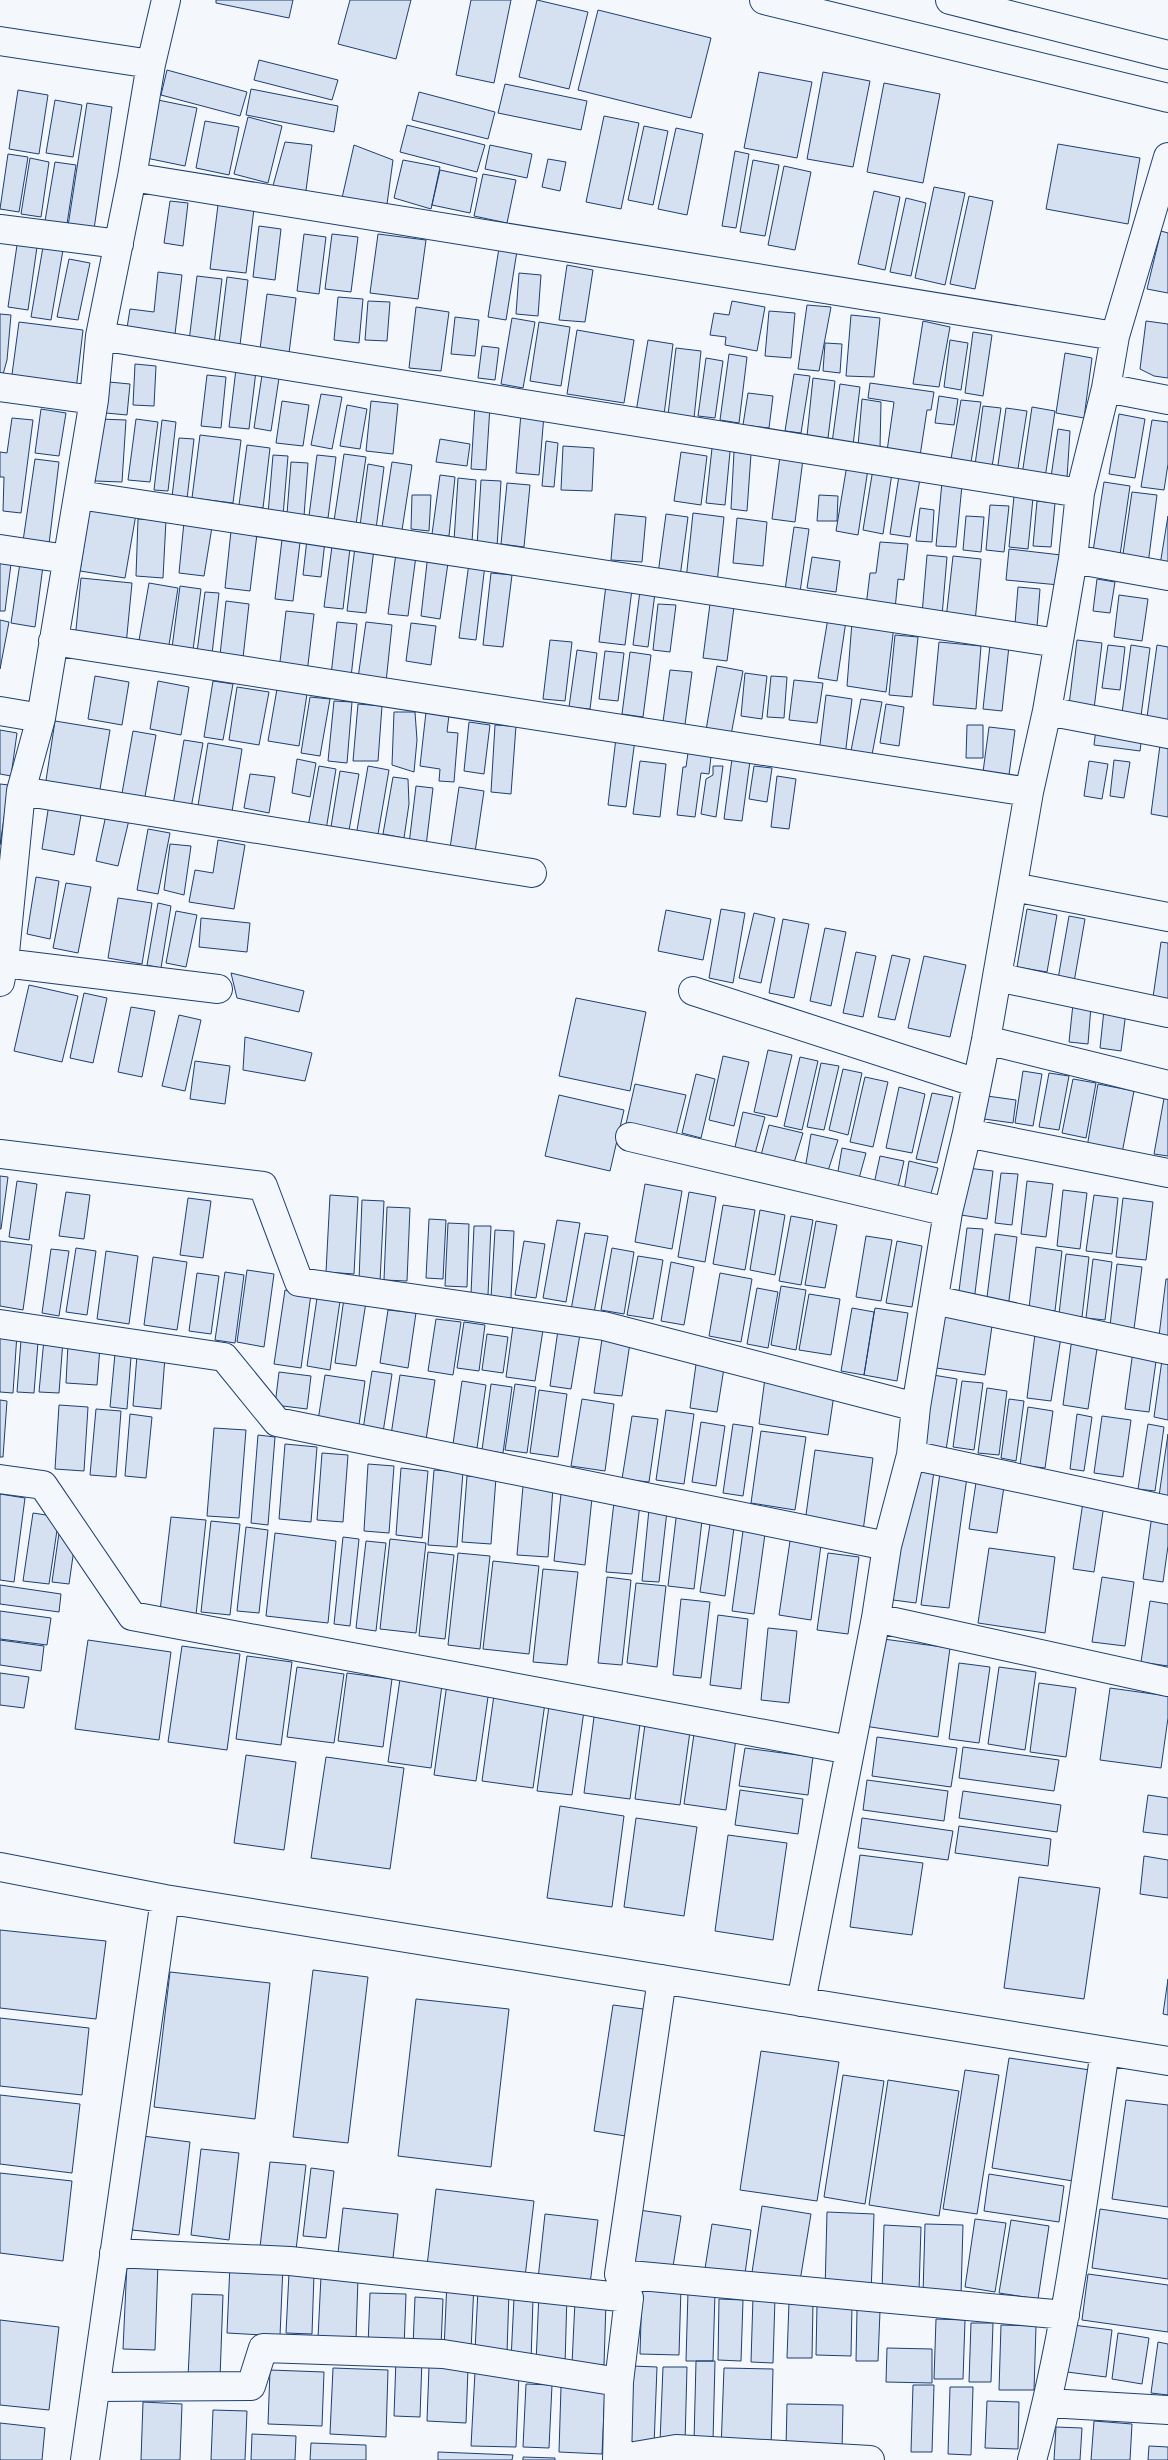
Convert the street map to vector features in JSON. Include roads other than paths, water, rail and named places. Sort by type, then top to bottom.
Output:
[{"type":"street","points":[[166,0],[151,64],[132,177],[100,336],[94,400],[41,718],[21,791],[6,860],[2,973],[218,989]]},
{"type":"street","points":[[764,0],[1168,98]]},
{"type":"street","points":[[950,0],[1168,55]]},
{"type":"street","points":[[0,40],[151,64]]},
{"type":"street","points":[[801,2002],[876,1618],[887,1546],[911,1455],[916,1407],[948,1212],[967,1133],[986,1040],[1029,792],[1047,711],[1073,559],[1080,493],[1106,388],[1115,336],[1168,156]]},
{"type":"street","points":[[132,177],[1115,336]]},
{"type":"street","points":[[0,230],[119,244]]},
{"type":"street","points":[[100,336],[1080,493]]},
{"type":"street","points":[[0,387],[94,400]]},
{"type":"street","points":[[1106,388],[1168,400]]},
{"type":"street","points":[[79,495],[1058,643]]},
{"type":"street","points":[[0,549],[67,559]]},
{"type":"street","points":[[1073,559],[1168,576]]},
{"type":"street","points":[[53,641],[1029,792]]},
{"type":"street","points":[[0,711],[41,718]]},
{"type":"street","points":[[1047,711],[1168,734]]},
{"type":"street","points":[[21,791],[532,873]]},
{"type":"street","points":[[1013,887],[1168,917]]},
{"type":"street","points":[[997,977],[1168,1013]]},
{"type":"street","points":[[693,991],[977,1083]]},
{"type":"street","points":[[986,1040],[1168,1085]]},
{"type":"street","points":[[967,1133],[1168,1173]]},
{"type":"street","points":[[630,1137],[948,1212]]},
{"type":"street","points":[[0,1154],[263,1186],[300,1282],[604,1326],[916,1407]]},
{"type":"street","points":[[934,1300],[1168,1350]]},
{"type":"street","points":[[0,1324],[224,1357],[277,1422],[887,1546]]},
{"type":"street","points":[[911,1455],[1168,1510]]},
{"type":"street","points":[[0,1479],[44,1485],[132,1616],[850,1750]]},
{"type":"street","points":[[876,1618],[1168,1682]]},
{"type":"street","points":[[0,1867],[165,1900],[1168,2061]]},
{"type":"street","points":[[85,2460],[165,1900]]},
{"type":"street","points":[[662,1980],[624,2286],[617,2459],[676,2449],[870,2460]]},
{"type":"street","points":[[1032,2460],[1048,2402],[1066,2315],[1105,2051]]},
{"type":"street","points":[[114,2253],[290,2261],[624,2286],[1066,2315]]},
{"type":"street","points":[[96,2387],[251,2386],[263,2348],[443,2354],[619,2382]]},
{"type":"street","points":[[1048,2402],[1168,2410]]}]
